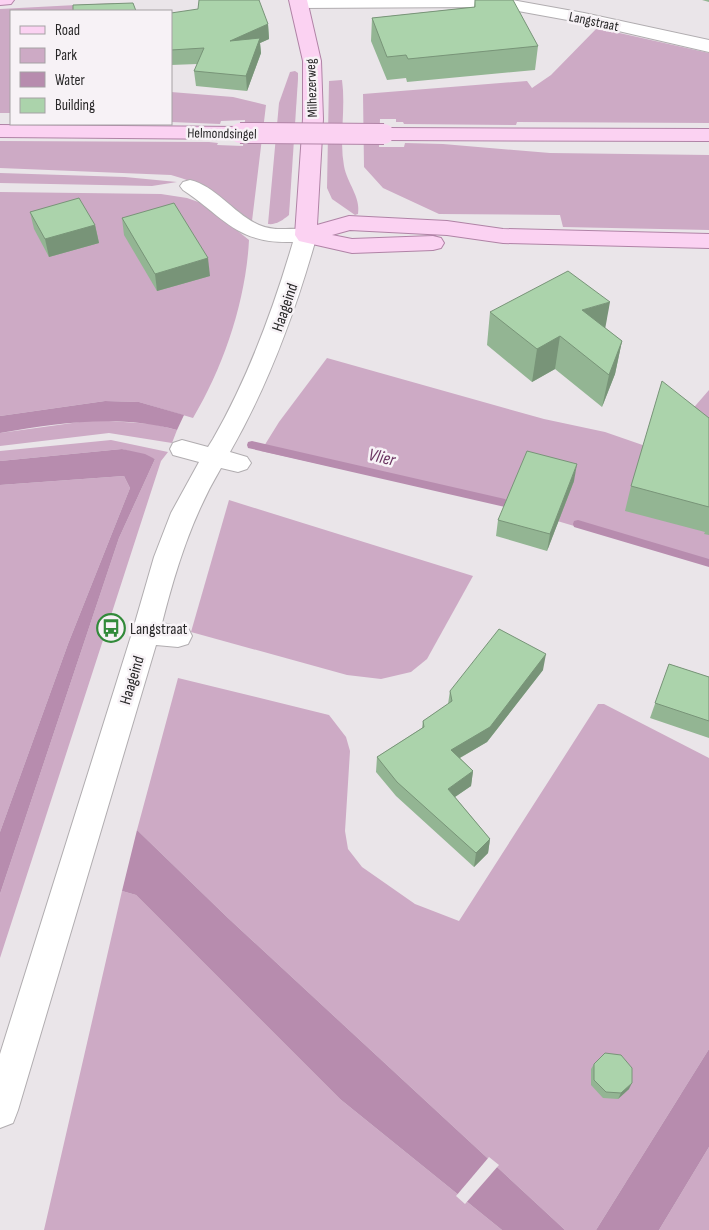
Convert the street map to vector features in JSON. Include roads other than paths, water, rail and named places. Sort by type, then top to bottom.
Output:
[{"type":"main road","points":[[0,0],[5,0]]},
{"type":"main road","name":"Milhezerweg","points":[[298,2],[312,61],[313,119],[310,148]]},
{"type":"main road","name":"Helmondsingel","points":[[0,131],[552,136],[709,135]]},
{"type":"main road","name":"Haageind","points":[[306,235],[310,148]]},
{"type":"main road","points":[[306,235],[352,246],[473,242],[503,236],[709,241]]},
{"type":"street","points":[[584,18],[597,0]]},
{"type":"street","name":"Langstraat","points":[[298,2],[484,2],[584,18],[709,46]]},
{"type":"street","points":[[190,186],[205,195],[246,228],[264,234],[306,235]]},
{"type":"street","name":"Haageind","points":[[0,1110],[8,1057],[146,633],[170,548],[184,513],[226,461],[293,283],[306,235]]},
{"type":"street","points":[[182,449],[226,461]]},
{"type":"street","points":[[146,633],[178,636]]},
{"type":"water","points":[[105,401],[139,402],[184,415],[177,430],[133,422],[111,421],[66,423],[0,433],[0,416]]},
{"type":"water","points":[[122,449],[145,454],[155,459],[119,538],[0,894],[0,832],[68,644],[130,488],[124,476],[0,485],[0,461]]},
{"type":"water","points":[[137,830],[228,918],[565,1230],[502,1230],[340,1099],[136,895],[122,891]]},
{"type":"water","points":[[709,1049],[709,1147],[659,1230],[596,1230]]},
{"type":"waterway","name":"Vlier","points":[[252,445],[505,503]]},
{"type":"waterway","name":"Vlier","points":[[578,524],[709,563]]},
{"type":"place","name":"Langstraat","points":[[111,628]]}]
